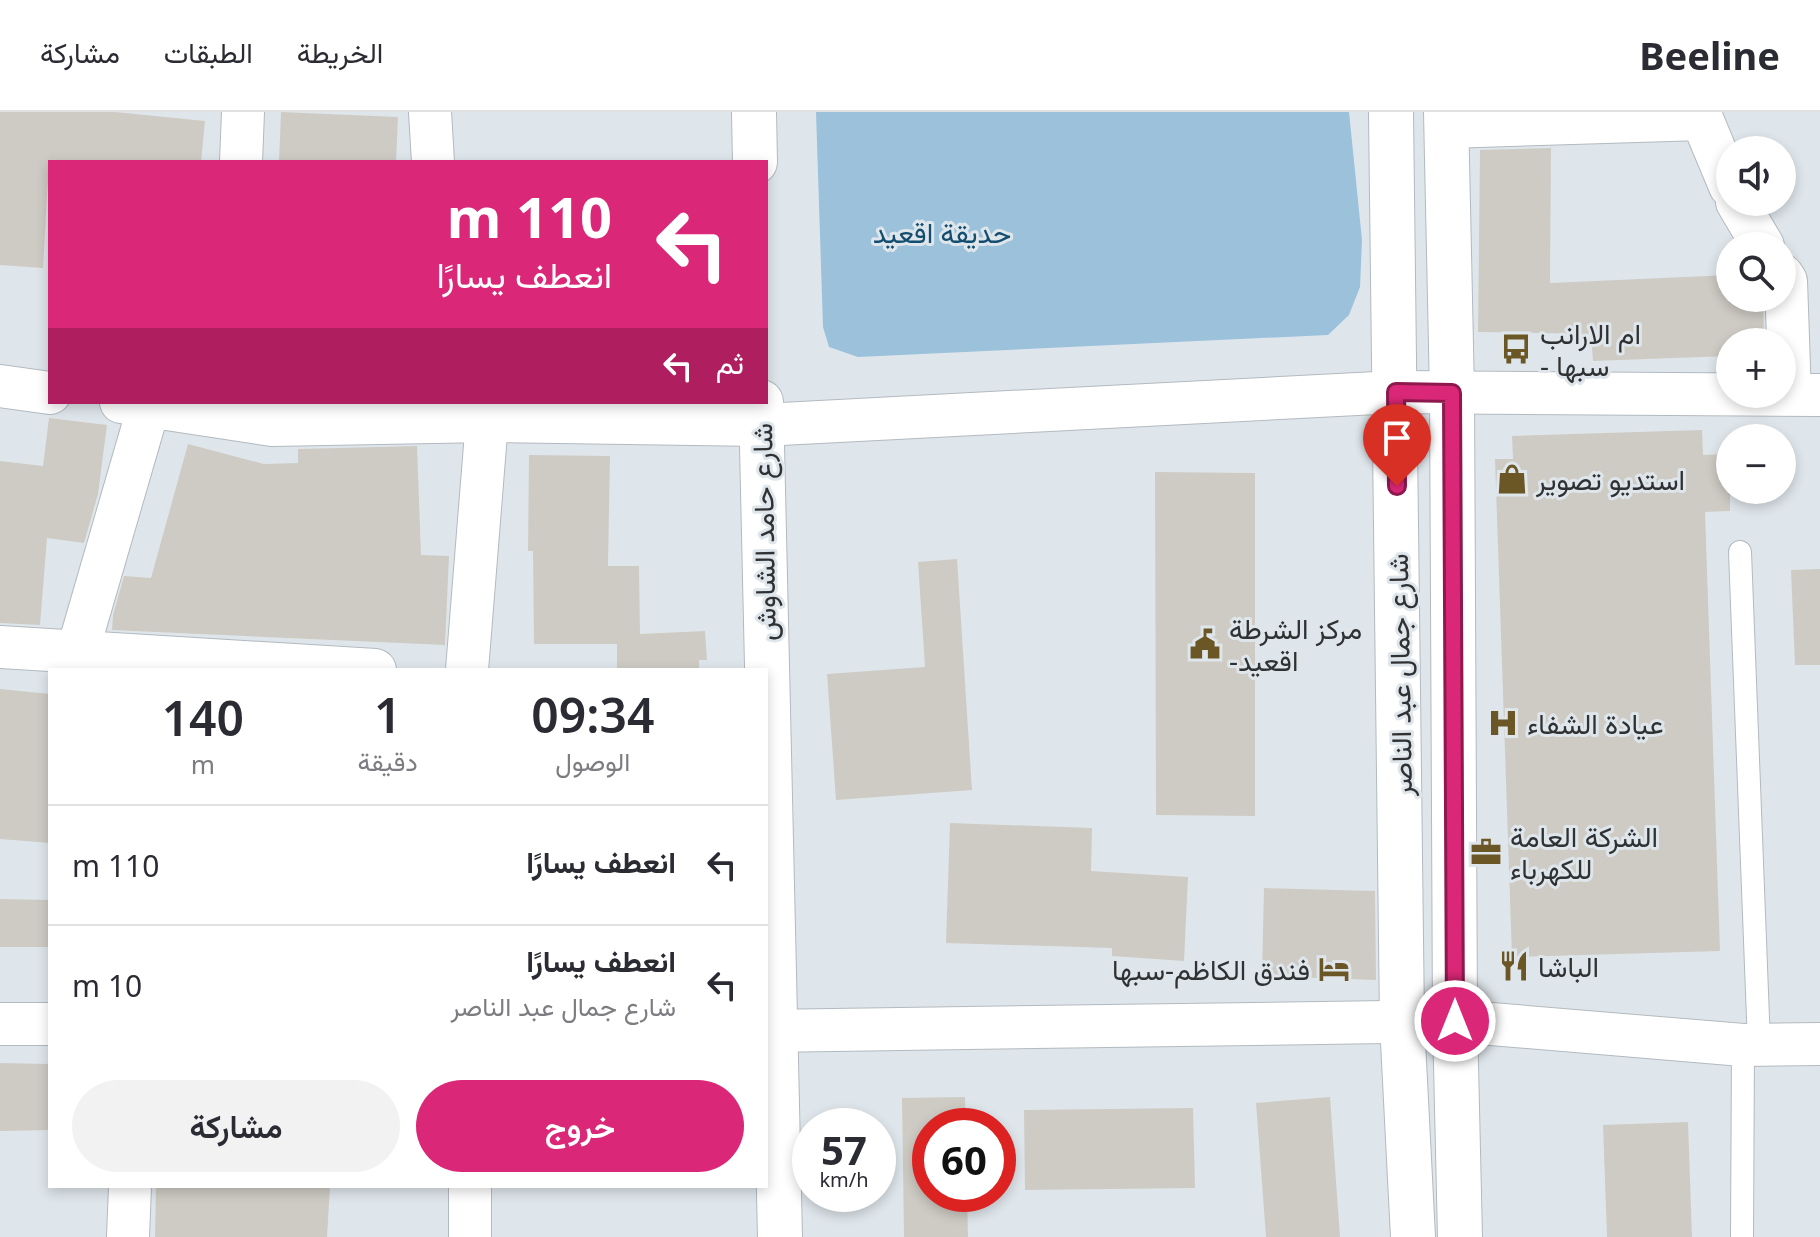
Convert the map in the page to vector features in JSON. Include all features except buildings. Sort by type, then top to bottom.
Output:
[{"type":"main road","points":[[754,112],[755,160]]},
{"type":"main road","name":"شارع جمال عبد الناصر","points":[[1391,112],[1402,1022],[1413,1237]]},
{"type":"main road","name":"شارع جمال عبد الناصر","points":[[1447,120],[1452,393],[1455,1021],[1460,1237]]},
{"type":"main road","name":"شارع حامد الشاوش","points":[[761,413],[765,668]]},
{"type":"main road","name":"شارع حامد الشاوش","points":[[768,894],[770,1031],[780,1237]]},
{"type":"street","points":[[241,160],[243,112]]},
{"type":"street","points":[[430,112],[433,160]]},
{"type":"street","points":[[1447,120],[1702,115],[1716,150]]},
{"type":"street","points":[[78,650],[135,404],[212,408],[272,425],[446,412],[487,421],[1396,392],[1805,395],[1791,312]]},
{"type":"street","points":[[0,386],[48,393]]},
{"type":"street","points":[[467,668],[487,421]]},
{"type":"street","points":[[0,647],[345,668]]},
{"type":"street","points":[[770,1031],[1455,1021],[1751,1044],[1820,1044]]},
{"type":"street","points":[[0,1024],[48,1024]]},
{"type":"street","points":[[128,1237],[130,1188]]},
{"type":"street","points":[[470,1188],[470,1237]]},
{"type":"lane","points":[[1740,552],[1751,1044],[1742,1237]]},
{"type":"green space","name":"حديقة اقعيد","points":[[816,112],[1349,112],[1362,240],[1360,287],[1349,315],[1328,335],[858,357],[829,347],[823,327]]},
{"type":"place","name":"ام الارانب - سبها","points":[[1516,349]]},
{"type":"place","name":"استديو تصوير","points":[[1512,479]]},
{"type":"place","name":"مركز الشرطة -اقعيد","points":[[1205,644]]},
{"type":"place","name":"عيادة الشفاء","points":[[1503,723]]},
{"type":"place","name":"الشركة العامة للكهرباء","points":[[1486,852]]},
{"type":"place","name":"الباشا","points":[[1514,966]]},
{"type":"place","name":"فندق الكاظم-سبها","points":[[1334,969]]},
{"type":"route","points":[[1397,486],[1396,392],[1452,393],[1455,1021]]}]
